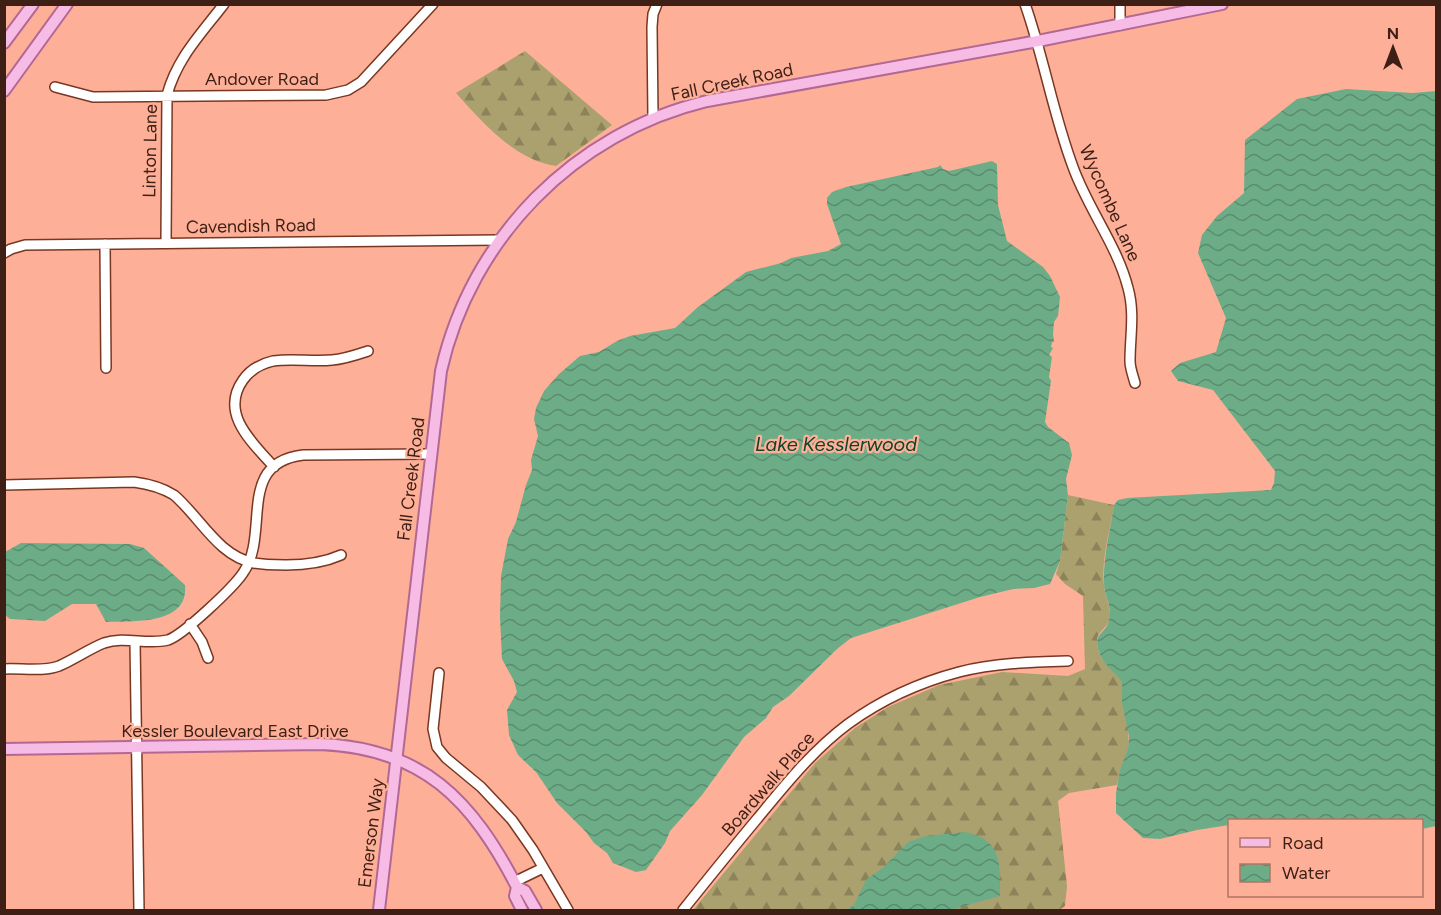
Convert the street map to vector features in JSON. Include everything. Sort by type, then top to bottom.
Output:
[{"type":"main road","points":[[4,43],[33,4]]},
{"type":"main road","points":[[4,92],[67,4]]},
{"type":"main road","name":"Fall Creek Road","points":[[396,758],[440,375],[450,338],[475,278],[499,240],[529,204],[571,166],[610,139],[653,118],[707,101],[1120,26],[1222,4]]},
{"type":"main road","name":"Kessler Boulevard East Drive","points":[[4,749],[320,744],[363,748],[396,758],[431,777],[460,802],[487,834],[516,885],[525,891],[536,910]]},
{"type":"main road","name":"Emerson Way","points":[[378,910],[396,758]]},
{"type":"main road","name":"Kessler Boulevard East Drive","points":[[516,885],[515,896],[522,910]]},
{"type":"street","name":"Linton Lane","points":[[166,243],[167,95],[174,72],[181,59],[224,4]]},
{"type":"street","name":"Andover Road","points":[[55,87],[93,97],[326,95],[348,90],[370,74],[433,4]]},
{"type":"street","points":[[653,118],[652,27],[657,4]]},
{"type":"street","name":"Wycombe Lane","points":[[1025,4],[1038,41],[1062,135],[1073,168],[1128,285],[1133,318],[1130,363],[1135,383]]},
{"type":"street","points":[[1120,4],[1120,26]]},
{"type":"street","name":"Cavendish Road","points":[[4,253],[25,245],[499,240]]},
{"type":"street","points":[[105,244],[106,368]]},
{"type":"street","points":[[273,466],[243,432],[236,418],[236,396],[246,377],[257,366],[271,362],[331,360],[368,351]]},
{"type":"street","points":[[4,669],[53,667],[104,644],[119,640],[169,639],[179,634],[233,585],[249,562],[255,542],[259,489],[273,466],[284,460],[303,455],[431,454]]},
{"type":"street","points":[[4,485],[134,482],[157,486],[177,498],[225,548],[249,562],[316,564],[340,555]]},
{"type":"street","points":[[190,624],[202,642],[208,658]]},
{"type":"street","points":[[135,641],[139,910]]},
{"type":"street","name":"Boardwalk Place","points":[[682,910],[795,774],[829,739],[858,718],[910,690],[960,672],[1002,665],[1068,661]]},
{"type":"street","points":[[439,673],[433,729],[437,747],[446,758],[502,808],[530,844],[568,910]]},
{"type":"street","points":[[516,885],[543,868]]},
{"type":"green space","points":[[525,51],[612,125],[556,166],[541,162],[513,148],[489,128],[456,93]]},
{"type":"green space","points":[[1068,495],[1114,505],[1103,576],[1110,617],[1097,640],[1100,655],[1122,682],[1126,705],[1128,745],[1117,785],[1069,793],[1058,801],[1067,886],[1065,906],[1059,910],[693,910],[815,763],[855,728],[888,707],[939,685],[1002,672],[1068,676],[1085,669],[1083,596],[1065,584],[1056,574],[1060,561]]},
{"type":"water","points":[[1346,89],[1413,93],[1436,91],[1436,826],[1423,829],[1423,819],[1228,819],[1228,825],[1160,839],[1143,838],[1116,813],[1116,793],[1120,770],[1128,749],[1129,736],[1122,703],[1122,682],[1102,659],[1097,643],[1099,636],[1108,625],[1110,615],[1104,588],[1104,574],[1114,505],[1118,500],[1127,498],[1271,490],[1275,471],[1213,390],[1178,381],[1171,371],[1180,363],[1216,352],[1226,318],[1198,253],[1202,235],[1217,216],[1244,193],[1245,140],[1297,99]]},
{"type":"water","name":"Lake Kesslerwood","points":[[992,161],[997,164],[998,205],[1007,241],[1043,267],[1060,297],[1058,316],[1054,322],[1054,342],[1051,347],[1053,348],[1049,355],[1052,357],[1049,377],[1051,381],[1045,422],[1069,443],[1072,455],[1066,479],[1068,495],[1060,561],[1050,584],[1034,588],[1013,589],[980,597],[851,638],[789,696],[773,707],[766,718],[744,737],[702,795],[670,831],[665,843],[646,870],[636,872],[613,863],[607,853],[594,843],[557,803],[536,772],[518,755],[509,735],[507,710],[517,692],[514,681],[502,659],[501,576],[508,539],[516,522],[532,470],[531,460],[538,436],[534,419],[536,408],[544,391],[580,356],[599,352],[630,336],[675,328],[698,307],[746,272],[781,263],[791,258],[828,251],[841,244],[827,204],[827,198],[832,192],[940,165],[949,171]]},
{"type":"water","points":[[21,543],[130,544],[144,548],[185,585],[184,598],[178,608],[169,614],[144,620],[106,622],[96,604],[72,604],[45,621],[10,619],[5,615],[5,552]]},
{"type":"water","points":[[965,832],[977,836],[993,847],[999,864],[1000,896],[950,910],[846,910],[854,905],[866,880],[885,866],[908,842],[925,836]]}]
